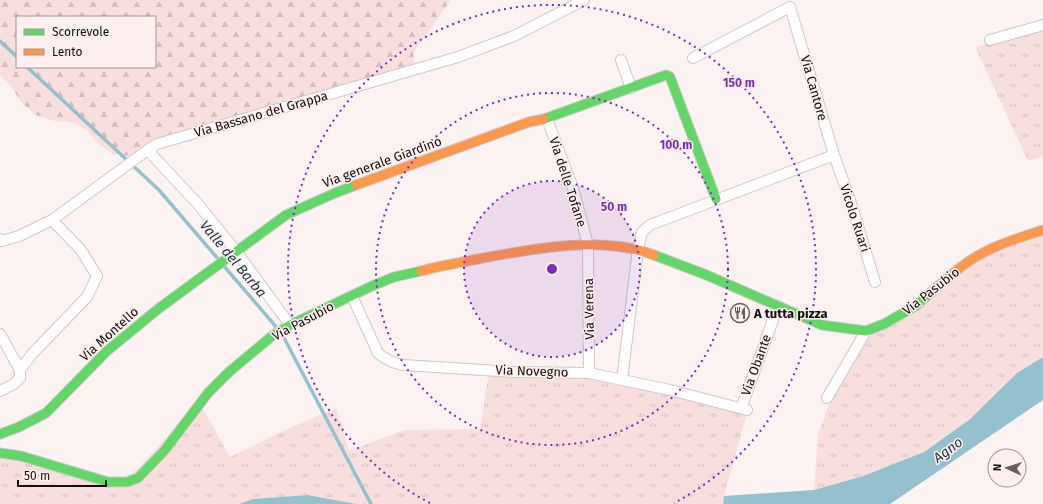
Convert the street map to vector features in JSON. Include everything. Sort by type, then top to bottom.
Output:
[{"type":"main road","points":[[547,118],[666,75],[670,77],[673,84],[716,199]]},
{"type":"main road","name":"Via generale Giardino","points":[[233,254],[286,215],[335,193],[529,122],[547,118]]},
{"type":"main road","name":"Via Pasubio","points":[[0,453],[21,456],[108,482],[127,482],[138,478],[164,451],[208,392],[229,372],[272,336],[287,327],[372,286],[394,277],[424,270],[530,250],[563,246],[588,245],[638,249],[704,274],[822,325],[866,331],[884,324],[917,305],[962,266],[986,251],[1012,240],[1043,230]]},
{"type":"main road","name":"Via Montello","points":[[0,434],[19,427],[46,412],[107,351],[158,309],[233,254]]},
{"type":"street","name":"Via Bassano del Grappa","points":[[0,239],[2,241],[19,236],[52,220],[157,144],[458,57],[514,36],[584,0]]},
{"type":"street","name":"Via Cantore","points":[[693,58],[790,7],[834,155]]},
{"type":"street","points":[[990,40],[1043,25]]},
{"type":"street","points":[[621,60],[631,88]]},
{"type":"street","name":"Via delle Tofane","points":[[547,118],[573,188],[588,245]]},
{"type":"street","points":[[149,149],[197,203],[287,327]]},
{"type":"street","points":[[622,380],[638,249],[642,232],[650,225],[834,155]]},
{"type":"street","name":"Vicolo Ruari","points":[[834,155],[851,202],[874,282]]},
{"type":"street","points":[[20,370],[32,354],[87,297],[98,276],[81,250],[52,220]]},
{"type":"street","name":"Via Verena","points":[[588,245],[590,373]]},
{"type":"street","name":"Via Novegno","points":[[352,296],[378,353],[384,359],[392,362],[403,365],[514,372],[590,373],[745,406]]},
{"type":"street","name":"Via Obante","points":[[745,406],[778,306]]},
{"type":"street","points":[[827,398],[866,331]]},
{"type":"street","points":[[0,334],[20,370],[20,378],[14,384],[0,392]]},
{"type":"green space","points":[[0,0],[451,0],[413,53],[416,69],[389,78],[356,81],[191,135],[169,135],[153,147],[130,156],[113,154],[100,145],[87,130],[71,122],[55,121],[36,115],[21,102],[11,86],[0,75]]},
{"type":"green space","points":[[1032,22],[1043,27],[1043,156],[1028,161],[975,47],[999,41],[997,33]]},
{"type":"green space","points":[[1043,230],[1043,357],[1017,373],[969,420],[924,452],[863,476],[814,490],[818,434],[858,328],[891,321],[985,251]]},
{"type":"green space","points":[[490,365],[552,368],[616,375],[747,413],[723,504],[356,504],[308,495],[253,499],[239,504],[0,504],[0,455],[127,480],[199,402],[230,457],[279,433],[336,408],[349,451],[404,430],[480,429]]},
{"type":"water","name":"Agno","points":[[1043,357],[1043,400],[890,504],[723,504],[724,496],[814,490],[863,476],[924,452],[969,420],[1017,373]]},
{"type":"water","points":[[308,495],[356,504],[239,504],[253,499]]},
{"type":"waterway","name":"Valle del Barba","points":[[0,41],[16,56]]},
{"type":"waterway","name":"Valle del Barba","points":[[28,68],[159,190],[219,260]]},
{"type":"waterway","name":"Valle del Barba","points":[[223,265],[278,329]]},
{"type":"waterway","name":"Valle del Barba","points":[[282,334],[371,504]]},
{"type":"traffic: fast","points":[[544,119],[666,75],[670,77],[716,199]]},
{"type":"traffic: fast","points":[[0,434],[19,427],[46,413],[107,351],[158,309],[286,215],[356,185]]},
{"type":"traffic: fast","points":[[654,255],[704,274],[822,325],[866,331],[884,324],[917,305],[937,287]]},
{"type":"traffic: fast","points":[[0,453],[21,456],[108,482],[127,482],[138,478],[164,451],[208,393],[229,372],[272,336],[290,325],[372,286],[394,277],[421,271]]},
{"type":"traffic: slow","points":[[356,185],[529,122],[544,119]]},
{"type":"traffic: slow","points":[[937,287],[970,260],[980,254],[1000,245],[1043,230]]},
{"type":"traffic: slow","points":[[421,271],[521,251],[566,246],[612,246],[633,249],[654,255]]},
{"type":"place","name":"A tutta pizza","points":[[740,313]]}]
